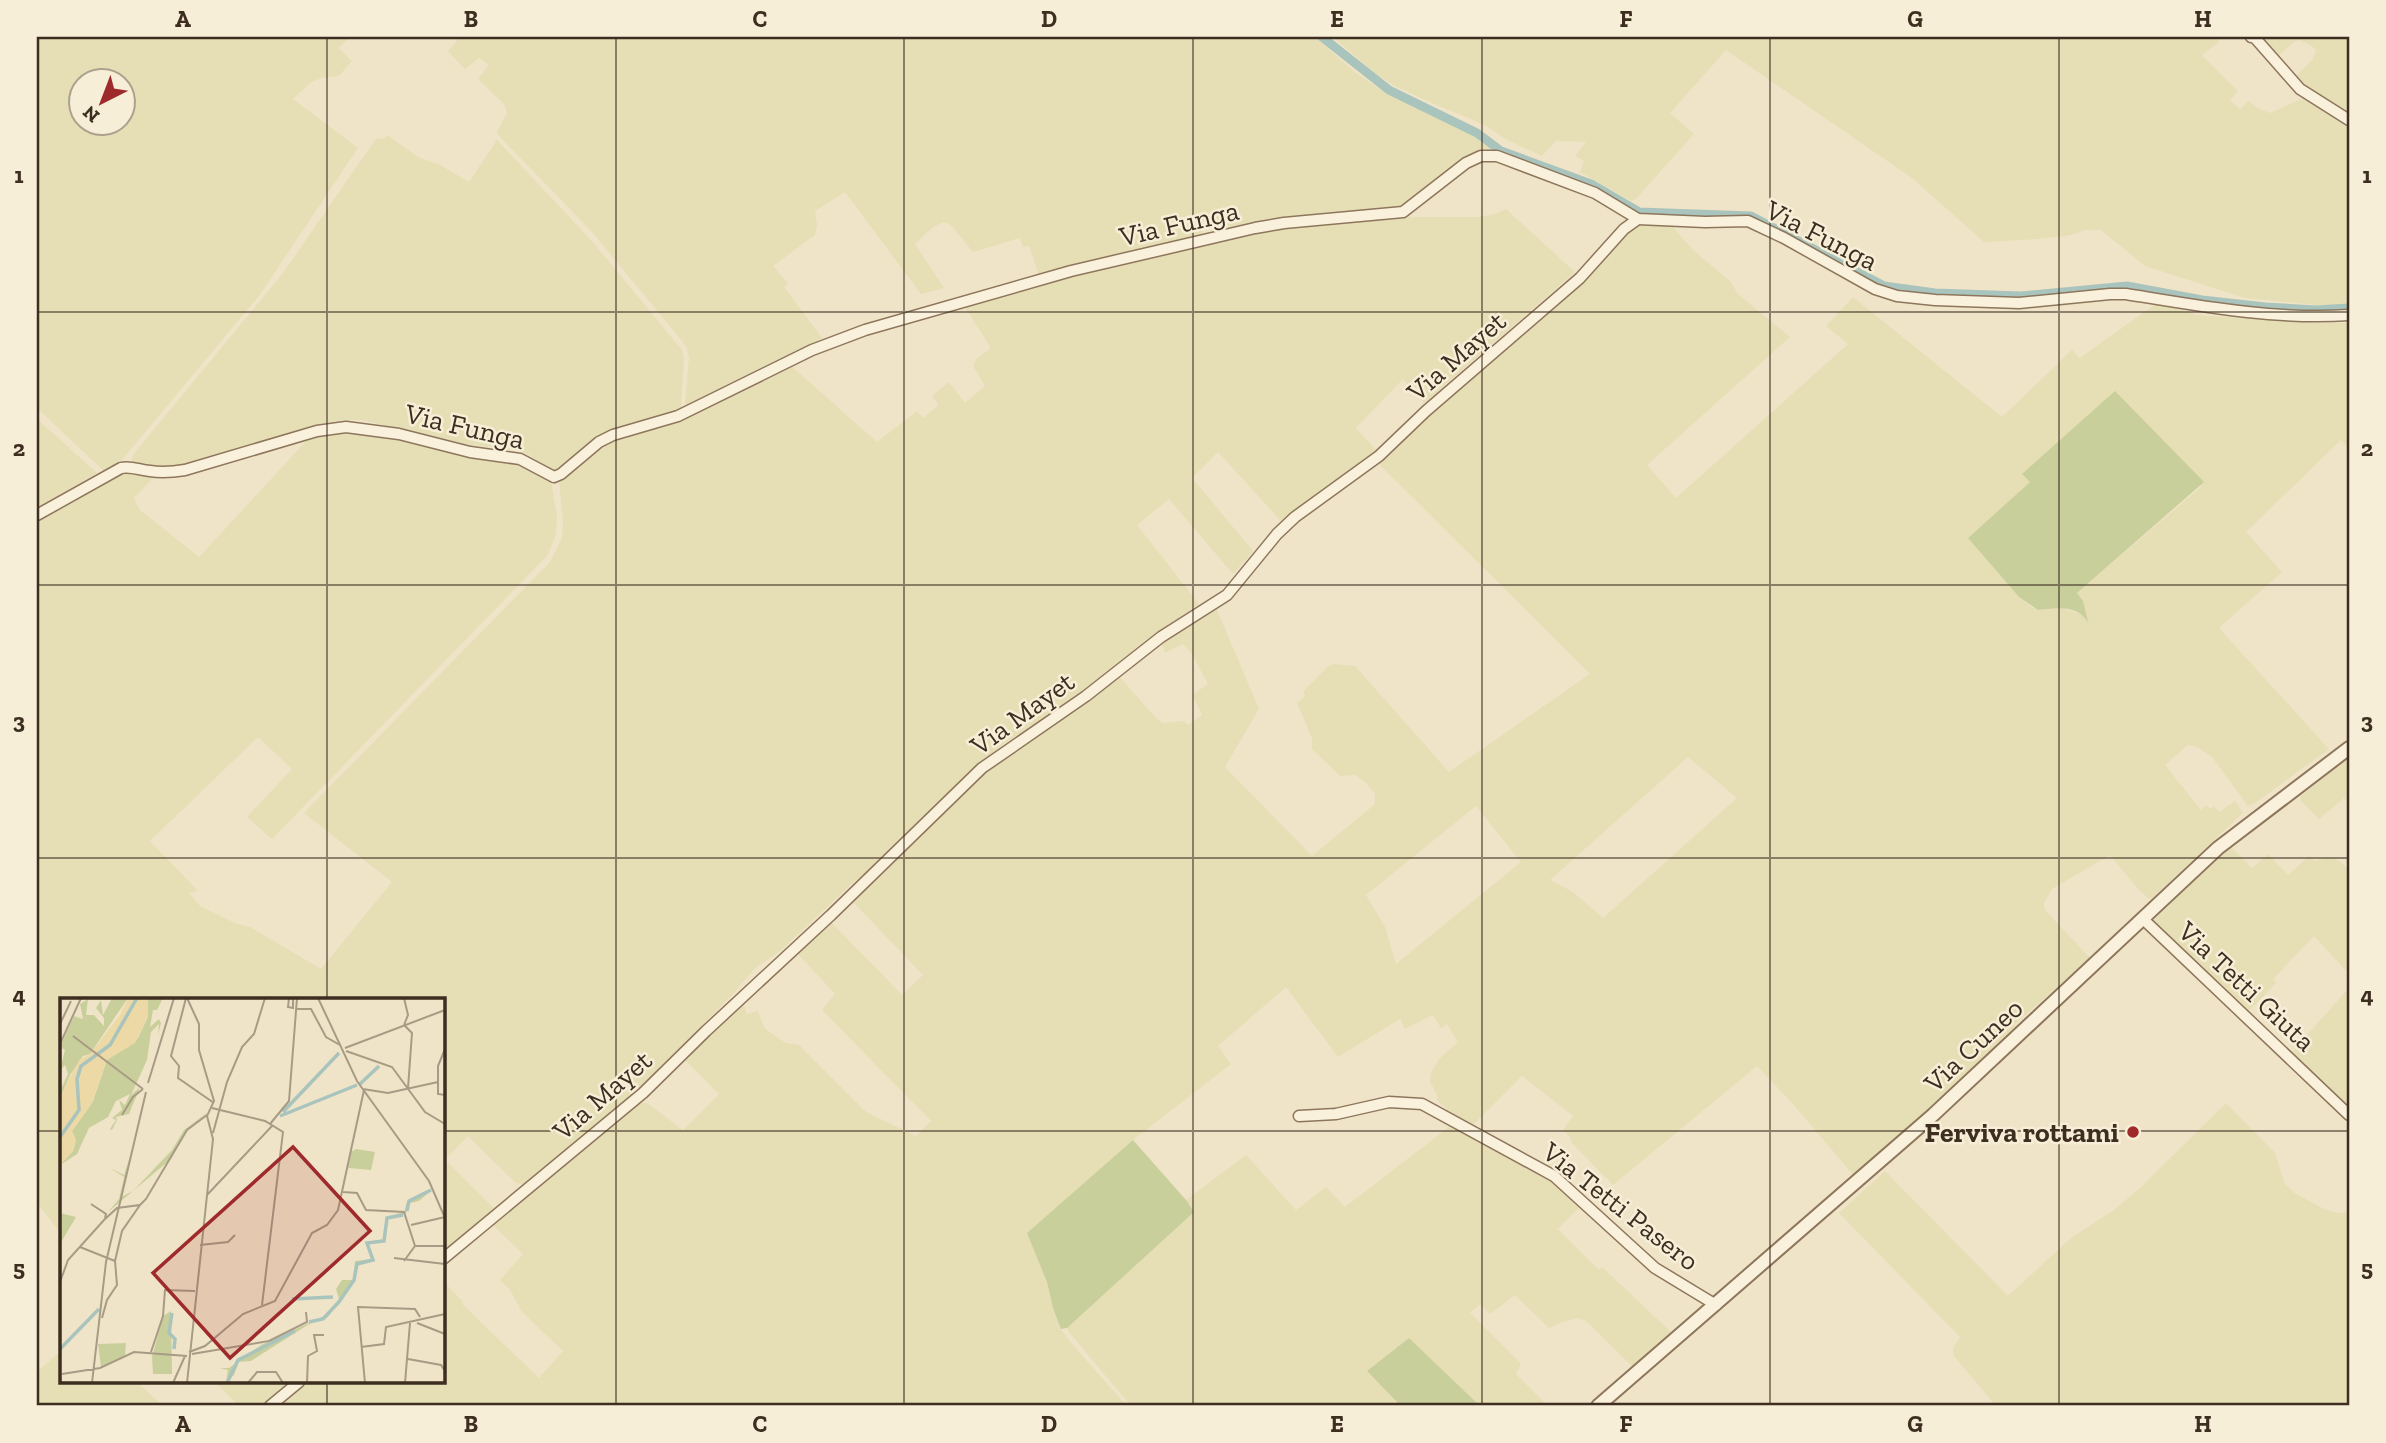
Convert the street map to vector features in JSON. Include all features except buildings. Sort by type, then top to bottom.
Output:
[{"type":"street","points":[[2251,37],[2255,38],[2301,89],[2349,120]]},
{"type":"street","name":"Via Funga","points":[[37,515],[121,468],[169,473],[317,431],[346,427],[400,434],[470,452],[520,459],[554,477],[599,442],[613,435],[678,416],[811,350],[865,330],[1071,271],[1255,228],[1403,212],[1466,163],[1481,156],[1497,156],[1571,182],[1595,193],[1637,219],[1748,221],[1875,289],[1897,296],[2020,303],[2110,293],[2260,314],[2314,317],[2349,315]]},
{"type":"street","name":"Via Mayet","points":[[444,1258],[643,1093],[982,768],[1086,696],[1161,636],[1227,595],[1277,534],[1295,517],[1380,456],[1426,411],[1580,278],[1624,229],[1637,219]]},
{"type":"street","name":"Via Cuneo","points":[[1598,1406],[1933,1115],[2235,833],[2349,748]]},
{"type":"street","name":"Via Tetti Giuta","points":[[2143,919],[2349,1115]]},
{"type":"street","name":"Via Tetti Pasero","points":[[1299,1116],[1336,1114],[1389,1102],[1422,1104],[1554,1176],[1655,1268],[1716,1306]]},
{"type":"street","points":[[270,1406],[297,1384]]},
{"type":"shaded area","points":[[37,37],[350,37],[338,48],[352,61],[339,76],[321,78],[310,83],[293,99],[358,148],[259,296],[121,461],[105,472],[37,408]]},
{"type":"shaded area","points":[[460,37],[1315,37],[1356,73],[1386,93],[1477,135],[1493,149],[1469,156],[1402,206],[1392,210],[1267,219],[1230,227],[1217,221],[1203,221],[1202,236],[1039,275],[1029,246],[1023,247],[1020,238],[973,252],[951,225],[944,222],[933,227],[915,244],[944,288],[921,294],[845,192],[815,211],[815,235],[773,266],[788,283],[784,287],[822,338],[689,407],[685,403],[689,357],[686,346],[593,233],[499,136],[497,132],[507,113],[506,109],[478,79],[489,65],[479,58],[465,69],[448,51]]},
{"type":"shaded area","points":[[1333,37],[2217,37],[2219,42],[2202,55],[2238,91],[2230,100],[2240,109],[2248,101],[2270,113],[2308,96],[2349,122],[2349,304],[2326,306],[2245,298],[2145,266],[2101,230],[2086,230],[2071,235],[2038,239],[1984,242],[1912,178],[1726,50],[1670,113],[1694,134],[1636,199],[1631,201],[1580,172],[1584,161],[1575,156],[1586,142],[1556,141],[1542,156],[1505,139],[1485,125],[1393,85]]},
{"type":"shaded area","points":[[2259,37],[2349,37],[2349,113],[2306,86],[2296,76],[2313,59],[2316,50],[2313,47],[2300,40],[2295,41],[2278,56]]},
{"type":"shaded area","points":[[387,135],[418,157],[440,165],[469,182],[497,140],[591,240],[682,350],[684,358],[681,408],[678,412],[593,442],[561,468],[553,470],[517,450],[463,444],[362,420],[319,424],[173,470],[138,465],[132,460],[132,456],[283,273],[375,140],[384,139]]},
{"type":"shaded area","points":[[1506,209],[1575,272],[1424,403],[1403,379],[1356,428],[1376,450],[1281,521],[1218,452],[1192,478],[1253,551],[1233,574],[1169,499],[1137,525],[1199,604],[1147,639],[1064,705],[1003,744],[974,767],[863,876],[780,951],[754,969],[644,1085],[524,1184],[516,1183],[468,1136],[445,1160],[494,1208],[444,1251],[444,998],[60,998],[60,1233],[37,1203],[37,518],[115,472],[132,470],[154,477],[134,498],[140,510],[199,557],[309,438],[338,431],[410,440],[474,458],[523,463],[551,481],[557,517],[556,535],[547,556],[272,839],[247,817],[292,769],[258,737],[150,841],[198,891],[189,893],[200,906],[237,924],[250,927],[321,969],[392,882],[304,813],[550,562],[562,538],[559,480],[603,444],[789,364],[877,442],[917,411],[923,418],[939,405],[932,396],[949,382],[965,403],[985,386],[973,366],[977,358],[991,348],[966,309],[967,306],[1045,282],[1268,227],[1402,217],[1478,217]]},
{"type":"shaded area","points":[[1643,225],[1671,225],[1694,251],[1730,281],[1738,294],[1790,337],[1647,465],[1676,498],[1848,344],[1826,326],[1853,297],[2002,417],[2072,350],[2080,358],[2157,303],[2197,315],[2349,323],[2349,448],[2341,440],[2246,532],[2282,572],[2219,628],[2329,749],[2248,806],[2212,757],[2197,747],[2188,745],[2165,765],[2201,810],[2206,805],[2210,809],[2214,806],[2219,812],[2235,801],[2243,813],[2152,898],[2148,898],[2138,889],[2110,855],[2052,889],[2044,903],[2045,910],[2090,958],[2014,1025],[2017,1029],[1854,1176],[1757,1066],[1613,1185],[1571,1142],[1563,1130],[1573,1116],[1522,1076],[1472,1126],[1452,1114],[1437,1100],[1430,1081],[1431,1072],[1440,1058],[1458,1042],[1447,1024],[1441,1028],[1433,1015],[1405,1029],[1400,1019],[1338,1057],[1286,987],[1218,1046],[1231,1064],[1133,1140],[1027,1233],[1047,1282],[1061,1329],[1127,1406],[277,1406],[303,1384],[444,1384],[444,1282],[462,1304],[539,1378],[563,1351],[522,1312],[510,1290],[500,1280],[523,1254],[491,1223],[638,1103],[647,1103],[683,1130],[719,1094],[684,1059],[742,1001],[747,1014],[758,1011],[765,1029],[786,1043],[799,1045],[866,1112],[916,1136],[931,1121],[822,1010],[835,994],[797,953],[831,922],[902,995],[923,975],[852,901],[989,768],[1118,675],[1163,723],[1184,721],[1188,725],[1202,715],[1192,695],[1208,684],[1192,654],[1183,644],[1165,653],[1161,642],[1214,608],[1259,709],[1225,767],[1312,856],[1375,804],[1375,794],[1365,782],[1355,775],[1340,776],[1312,749],[1312,738],[1297,703],[1305,696],[1303,692],[1327,667],[1333,664],[1355,666],[1449,772],[1590,674],[1376,461],[1631,229]],"holes":[[[2030,482],[2202,486],[2077,593],[2084,615],[2062,608],[2038,610],[2031,607],[2019,597],[1968,538]],[[1688,757],[1737,798],[1603,918],[1573,892],[1550,880]],[[1476,806],[1521,862],[1396,964],[1385,927],[1366,895]]]},
{"type":"shaded area","points":[[37,419],[97,473],[37,509]]},
{"type":"shaded area","points":[[2349,757],[2349,804],[2344,798],[2319,819],[2300,797]]},
{"type":"shaded area","points":[[2230,846],[2252,868],[2268,854],[2288,875],[2309,856],[2315,861],[2334,859],[2349,870],[2349,974],[2314,936],[2273,979],[2276,983],[2247,1013],[2154,924],[2154,920]]},
{"type":"shaded area","points":[[2349,988],[2349,1109],[2290,1054]]},
{"type":"shaded area","points":[[2226,1103],[2275,1153],[2285,1184],[2293,1192],[2324,1209],[2338,1213],[2349,1212],[2349,1406],[1996,1406],[1953,1355],[1953,1348],[1960,1337],[1839,1213],[1885,1171],[2008,1296],[2071,1238],[2114,1210],[2140,1188]]},
{"type":"shaded area","points":[[1454,1123],[1558,1183],[1581,1206],[1558,1229],[1599,1270],[1602,1267],[1672,1333],[1633,1367],[1586,1321],[1578,1318],[1549,1328],[1515,1295],[1490,1314],[1480,1304],[1470,1313],[1521,1364],[1516,1374],[1548,1406],[1480,1406],[1409,1338],[1367,1371],[1401,1406],[1131,1406],[1068,1331],[1067,1328],[1194,1212],[1186,1200],[1246,1155],[1296,1210],[1326,1187],[1345,1207]]},
{"type":"shaded area","points":[[60,1352],[60,1384],[139,1384],[163,1406],[37,1406],[37,1372]]},
{"type":"shaded area","points":[[217,1384],[291,1384],[264,1406],[239,1406]]},
{"type":"green space","points":[[2115,391],[2204,482],[2077,593],[2083,601],[2088,622],[2078,612],[2058,608],[2038,610],[2019,597],[1968,538],[2030,482],[2022,474]]},
{"type":"green space","points":[[1133,1140],[1194,1212],[1067,1328],[1061,1329],[1047,1282],[1027,1233]]},
{"type":"green space","points":[[1409,1338],[1480,1406],[1401,1406],[1367,1371]]},
{"type":"waterway","points":[[1322,37],[1389,90],[1477,133],[1501,151],[1591,184],[1639,212],[1751,216],[1884,286],[1935,293],[2021,296],[2127,286],[2202,300],[2265,307],[2316,310],[2349,308]]},
{"type":"place","name":"Ferviva rottami","points":[[2133,1132]]}]
